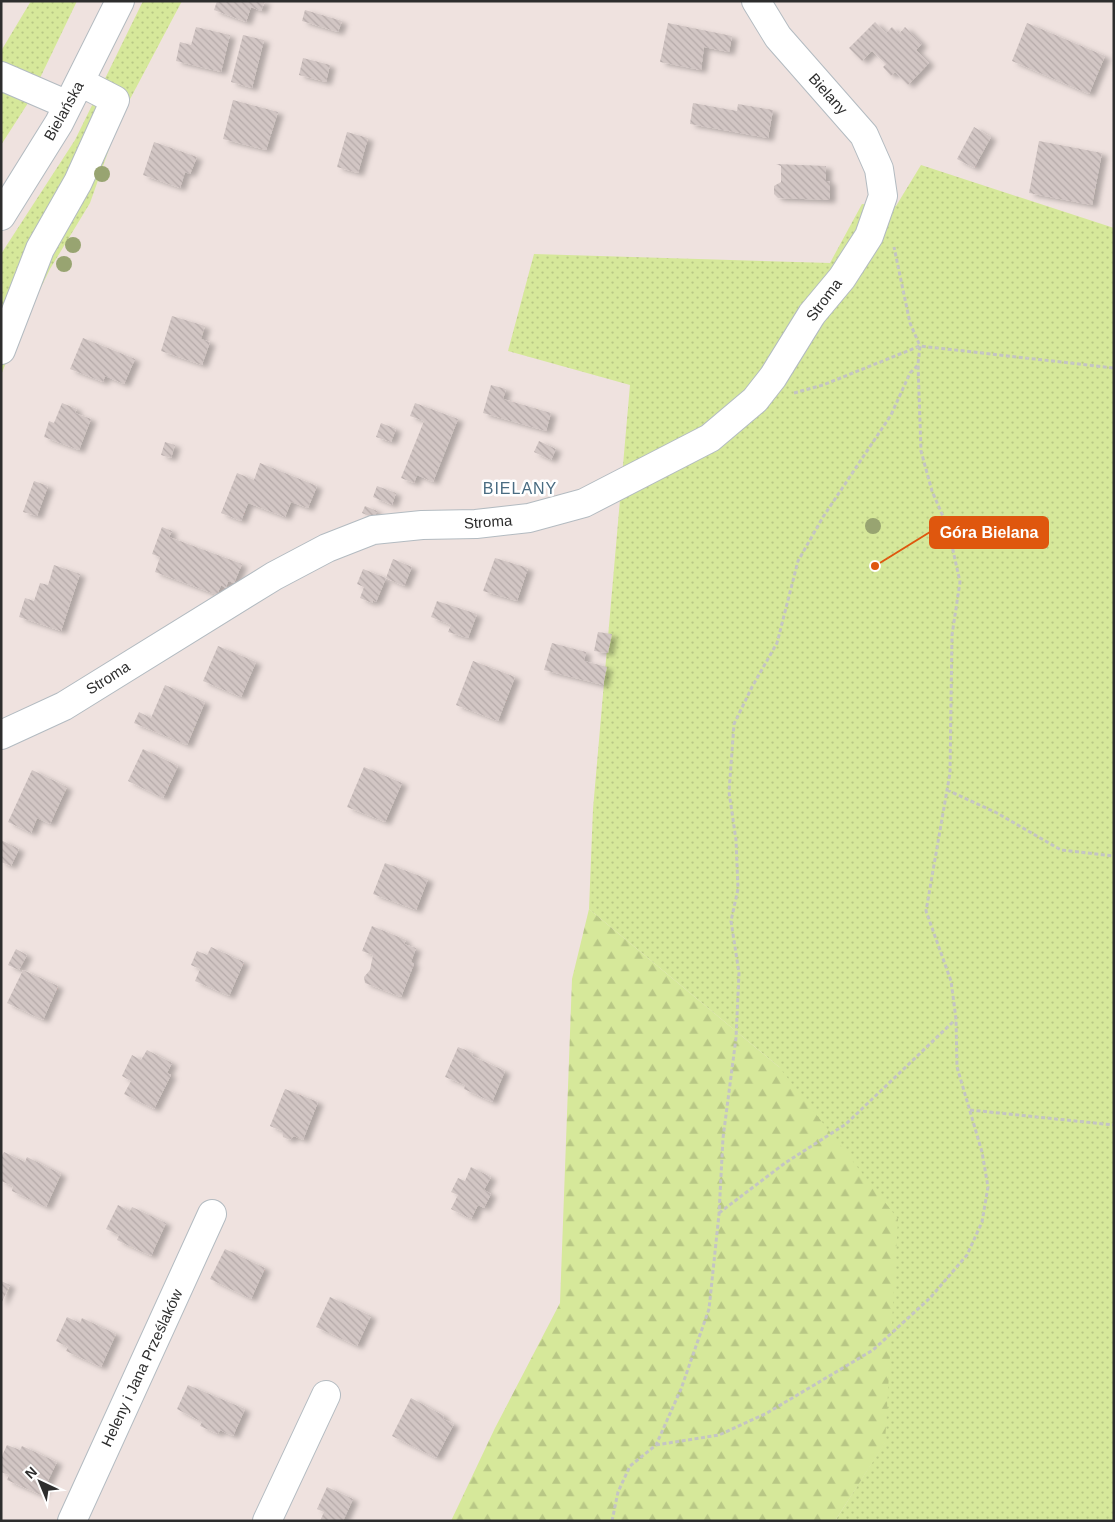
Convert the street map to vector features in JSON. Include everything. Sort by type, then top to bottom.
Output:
[{"type":"street","name":"Bielańska","points":[[1,216],[74,93],[120,1]]},
{"type":"street","name":"Bielany","points":[[756,1],[778,37],[864,135],[879,169],[883,196]]},
{"type":"street","points":[[2,76],[74,93],[115,100],[78,182],[40,249],[2,345]]},
{"type":"street","name":"Stroma","points":[[1,735],[64,706],[274,576],[327,548],[373,530],[422,525],[476,524],[529,518],[584,503],[710,438],[755,400],[773,377],[812,314],[842,278],[869,236],[883,196]]},
{"type":"street","name":"Heleny i Jana Prześlaków","points":[[72,1521],[212,1214]]},
{"type":"street","points":[[267,1521],[326,1395]]},
{"type":"path","points":[[656,1445],[719,1435],[767,1413],[873,1350],[930,1298],[967,1255],[982,1222],[988,1187],[982,1152],[957,1067],[956,1019],[951,981],[926,911],[950,773],[952,635],[960,582],[948,528],[932,491],[921,451],[918,364],[920,346],[910,323],[894,245]]},
{"type":"path","points":[[755,400],[823,386],[920,346],[1114,368]]},
{"type":"path","points":[[612,1521],[618,1492],[630,1466],[656,1445],[681,1389],[709,1309],[719,1214],[723,1138],[736,1038],[739,973],[731,922],[738,888],[736,840],[729,792],[734,724],[777,643],[798,561],[823,517],[890,415],[910,374],[918,364]]},
{"type":"path","points":[[947,790],[997,813],[1061,850],[1114,856]]},
{"type":"path","points":[[719,1214],[785,1163],[846,1124],[956,1019]]},
{"type":"path","points":[[970,1110],[1114,1125]]},
{"type":"green space","points":[[31,1],[77,1],[28,103],[1,145],[1,51]]},
{"type":"green space","points":[[143,1],[182,1],[120,118],[90,203],[50,269],[16,338],[1,375],[1,254],[75,140]]},
{"type":"green space","points":[[921,165],[1114,228],[1114,1521],[835,1521],[885,1442],[779,1067],[589,909],[593,809],[630,385],[508,351],[534,254],[830,263],[862,204],[896,206]]},
{"type":"green space","points":[[589,909],[779,1067],[898,1219],[885,1443],[835,1521],[451,1521],[495,1428],[560,1303],[572,979]]},
{"type":"building","points":[[217,1],[265,1],[261,11],[251,7],[246,22],[214,10]]},
{"type":"building","points":[[305,10],[342,21],[338,32],[302,21]]},
{"type":"building","points":[[875,22],[886,33],[892,27],[899,34],[905,27],[922,44],[916,50],[929,63],[908,85],[895,72],[891,76],[883,67],[886,64],[872,51],[862,61],[849,48]]},
{"type":"building","points":[[668,23],[732,36],[729,52],[704,47],[701,70],[660,62]]},
{"type":"building","points":[[1027,23],[1105,56],[1089,94],[1012,61]]},
{"type":"building","points":[[196,27],[230,35],[221,72],[176,61],[180,42],[191,45]]},
{"type":"building","points":[[243,35],[264,40],[252,88],[231,82]]},
{"type":"building","points":[[303,58],[330,65],[326,82],[299,75]]},
{"type":"building","points":[[233,100],[278,112],[266,150],[223,139]]},
{"type":"building","points":[[693,103],[737,111],[738,104],[773,110],[768,138],[690,124]]},
{"type":"building","points":[[974,127],[991,137],[974,168],[957,159]]},
{"type":"building","points":[[347,132],[368,138],[358,173],[337,167]]},
{"type":"building","points":[[1039,141],[1102,153],[1092,205],[1029,193]]},
{"type":"building","points":[[154,142],[197,157],[190,174],[185,172],[180,188],[143,175]]},
{"type":"building","points":[[776,164],[826,166],[826,181],[830,181],[830,200],[778,198],[774,194],[774,186],[781,182],[781,166]]},
{"type":"building","points":[[172,316],[205,326],[201,339],[210,342],[202,365],[161,351]]},
{"type":"building","points":[[83,338],[135,359],[124,384],[105,376],[103,382],[70,369]]},
{"type":"building","points":[[491,385],[506,389],[503,399],[551,413],[546,431],[483,413]]},
{"type":"building","points":[[62,403],[77,409],[75,413],[91,419],[79,450],[44,437],[49,421],[54,423]]},
{"type":"building","points":[[415,403],[458,419],[433,482],[417,475],[414,483],[401,478],[424,421],[410,416]]},
{"type":"building","points":[[381,423],[396,429],[391,442],[376,437]]},
{"type":"building","points":[[539,441],[556,449],[551,460],[534,452]]},
{"type":"building","points":[[165,442],[175,445],[171,458],[161,455]]},
{"type":"building","points":[[260,463],[317,486],[308,508],[291,502],[285,517],[248,503],[241,521],[221,513],[237,473],[254,480]]},
{"type":"building","points":[[34,481],[48,486],[37,516],[23,512]]},
{"type":"building","points":[[377,486],[396,493],[392,505],[373,497]]},
{"type":"building","points":[[365,506],[377,511],[374,518],[362,513]]},
{"type":"building","points":[[162,527],[172,531],[169,537],[242,564],[234,583],[228,581],[226,588],[221,585],[217,595],[155,572],[160,557],[152,554]]},
{"type":"building","points":[[495,558],[528,568],[517,601],[483,591]]},
{"type":"building","points":[[393,559],[412,567],[404,586],[386,578]]},
{"type":"building","points":[[54,565],[80,574],[61,631],[19,617],[25,598],[34,601],[40,583],[48,585]]},
{"type":"building","points":[[363,569],[386,578],[376,602],[373,600],[372,603],[360,598],[364,587],[357,584]]},
{"type":"building","points":[[437,601],[477,614],[468,638],[448,632],[451,625],[431,617]]},
{"type":"building","points":[[598,632],[612,634],[608,653],[594,651]]},
{"type":"building","points":[[552,643],[586,652],[584,661],[607,667],[603,685],[544,670]]},
{"type":"building","points":[[218,646],[256,662],[241,697],[203,681]]},
{"type":"building","points":[[473,661],[515,677],[498,721],[456,705]]},
{"type":"building","points":[[165,685],[205,702],[187,745],[134,723],[139,712],[151,718]]},
{"type":"building","points":[[143,749],[178,766],[163,798],[128,781]]},
{"type":"building","points":[[364,767],[402,783],[385,822],[347,807]]},
{"type":"building","points":[[32,770],[67,787],[50,824],[37,818],[31,833],[8,822]]},
{"type":"building","points":[[1,840],[19,849],[11,866],[1,862]]},
{"type":"building","points":[[385,863],[428,879],[416,910],[373,894]]},
{"type":"building","points":[[372,926],[406,940],[404,944],[416,948],[411,962],[414,964],[401,997],[365,983],[364,977],[370,970],[373,955],[362,951]]},
{"type":"building","points":[[211,947],[244,962],[229,996],[195,981],[200,969],[191,965],[197,951],[207,955]]},
{"type":"building","points":[[16,949],[27,955],[19,970],[8,965]]},
{"type":"building","points":[[23,970],[58,986],[43,1020],[7,1003]]},
{"type":"building","points":[[458,1047],[473,1053],[472,1056],[505,1071],[492,1102],[464,1089],[465,1085],[445,1077]]},
{"type":"building","points":[[147,1050],[172,1063],[167,1073],[171,1075],[154,1109],[124,1094],[131,1081],[122,1076],[132,1055],[141,1060]]},
{"type":"building","points":[[285,1089],[318,1102],[303,1140],[294,1136],[290,1140],[283,1137],[282,1131],[270,1126]]},
{"type":"building","points":[[4,1152],[25,1162],[27,1157],[61,1174],[46,1207],[12,1191],[13,1186],[1,1181],[1,1157]]},
{"type":"building","points":[[471,1167],[491,1177],[484,1190],[491,1194],[484,1208],[478,1205],[471,1219],[451,1209],[458,1195],[451,1192],[458,1178],[465,1181]]},
{"type":"building","points":[[118,1205],[130,1211],[132,1207],[166,1223],[151,1256],[117,1240],[119,1235],[106,1229]]},
{"type":"building","points":[[225,1249],[265,1268],[251,1299],[210,1279]]},
{"type":"building","points":[[1,1281],[10,1285],[1,1304]]},
{"type":"building","points":[[330,1297],[371,1316],[357,1346],[316,1327]]},
{"type":"building","points":[[67,1317],[80,1323],[82,1318],[116,1334],[101,1367],[66,1351],[68,1347],[56,1341]]},
{"type":"building","points":[[188,1385],[245,1409],[233,1436],[220,1430],[218,1434],[200,1426],[202,1422],[177,1409]]},
{"type":"building","points":[[411,1398],[444,1416],[443,1419],[454,1424],[436,1458],[392,1436]]},
{"type":"building","points":[[7,1445],[20,1450],[22,1446],[57,1462],[41,1495],[7,1480],[9,1475],[1,1472],[1,1458]]},
{"type":"building","points":[[327,1487],[353,1499],[343,1521],[320,1521],[324,1512],[317,1509]]},
{"type":"place","name":"Góra Bielana","points":[[875,566]]},
{"type":"district","name":"BIELANY","points":[[520,488]]}]
